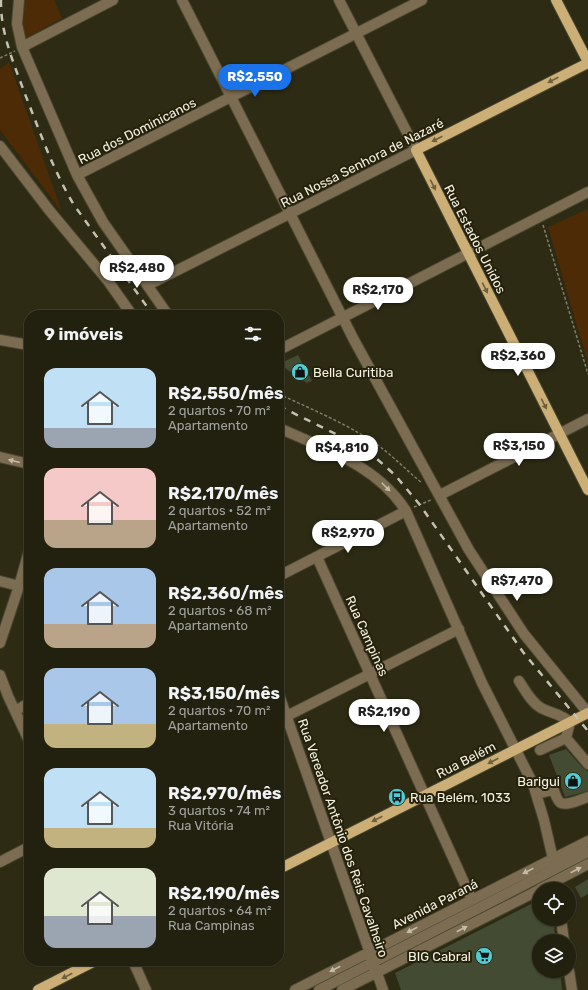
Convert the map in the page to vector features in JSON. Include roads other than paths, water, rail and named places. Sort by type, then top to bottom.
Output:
[{"type":"main road","points":[[556,0],[588,62]]},
{"type":"main road","name":"Rua Nossa Senhora de Nazaré","points":[[416,150],[588,62]]},
{"type":"main road","name":"Rua Estados Unidos","points":[[416,150],[588,490]]},
{"type":"main road","name":"Rua Belém","points":[[284,866],[588,713]]},
{"type":"main road","points":[[38,990],[85,966]]},
{"type":"street","points":[[19,0],[17,24],[22,47],[77,175],[103,222],[165,310]]},
{"type":"street","points":[[22,47],[113,0]]},
{"type":"street","points":[[182,0],[343,317],[469,550],[524,634],[588,713]]},
{"type":"street","name":"Rua Estados Unidos","points":[[339,0],[416,150]]},
{"type":"street","name":"Rua dos Dominicanos","points":[[77,175],[422,0]]},
{"type":"street","points":[[0,146],[128,310]]},
{"type":"street","name":"Rua Nossa Senhora de Nazaré","points":[[148,286],[416,150]]},
{"type":"street","points":[[284,347],[588,192]]},
{"type":"street","points":[[0,340],[24,344]]},
{"type":"street","points":[[440,496],[588,419]]},
{"type":"street","points":[[284,430],[340,455],[366,470],[396,496],[406,512],[482,683],[537,794],[553,859]]},
{"type":"street","points":[[0,457],[24,463]]},
{"type":"street","points":[[284,574],[406,512]]},
{"type":"street","name":"Rua Campinas","points":[[317,557],[472,900]]},
{"type":"street","points":[[0,643],[24,568]]},
{"type":"street","points":[[0,581],[19,586]]},
{"type":"street","points":[[284,717],[459,629]]},
{"type":"street","points":[[0,675],[24,730]]},
{"type":"street","points":[[519,681],[533,701],[541,708],[574,720],[566,738],[544,748],[533,741]]},
{"type":"street","points":[[15,711],[24,706]]},
{"type":"street","name":"Rua Vereador Antônio dos Reis Cavalheiro","points":[[284,721],[331,842],[383,990]]},
{"type":"street","points":[[566,738],[588,764]]},
{"type":"street","points":[[537,794],[552,790],[554,791],[558,800],[567,804],[588,797]]},
{"type":"street","name":"Avenida Paraná","points":[[295,990],[588,841]]},
{"type":"street","points":[[0,862],[24,850]]},
{"type":"street","points":[[319,990],[588,852]]},
{"type":"street","points":[[561,882],[588,864]]},
{"type":"street","points":[[342,990],[532,893]]},
{"type":"street","points":[[135,966],[146,990]]},
{"type":"street","points":[[570,978],[572,990]]},
{"type":"railway","points":[[1,0],[1,12],[5,36],[12,60],[53,165],[74,205],[149,310]]},
{"type":"railway","points":[[284,408],[352,442],[377,459],[395,475],[420,505],[523,652],[588,731]]},
{"type":"place","name":"Bella Curitiba","points":[[300,372]]},
{"type":"place","name":"Barigui","points":[[573,781]]},
{"type":"place","name":"Rua Belém, 1033","points":[[397,797]]},
{"type":"place","name":"BIG Cabral","points":[[484,956]]}]
